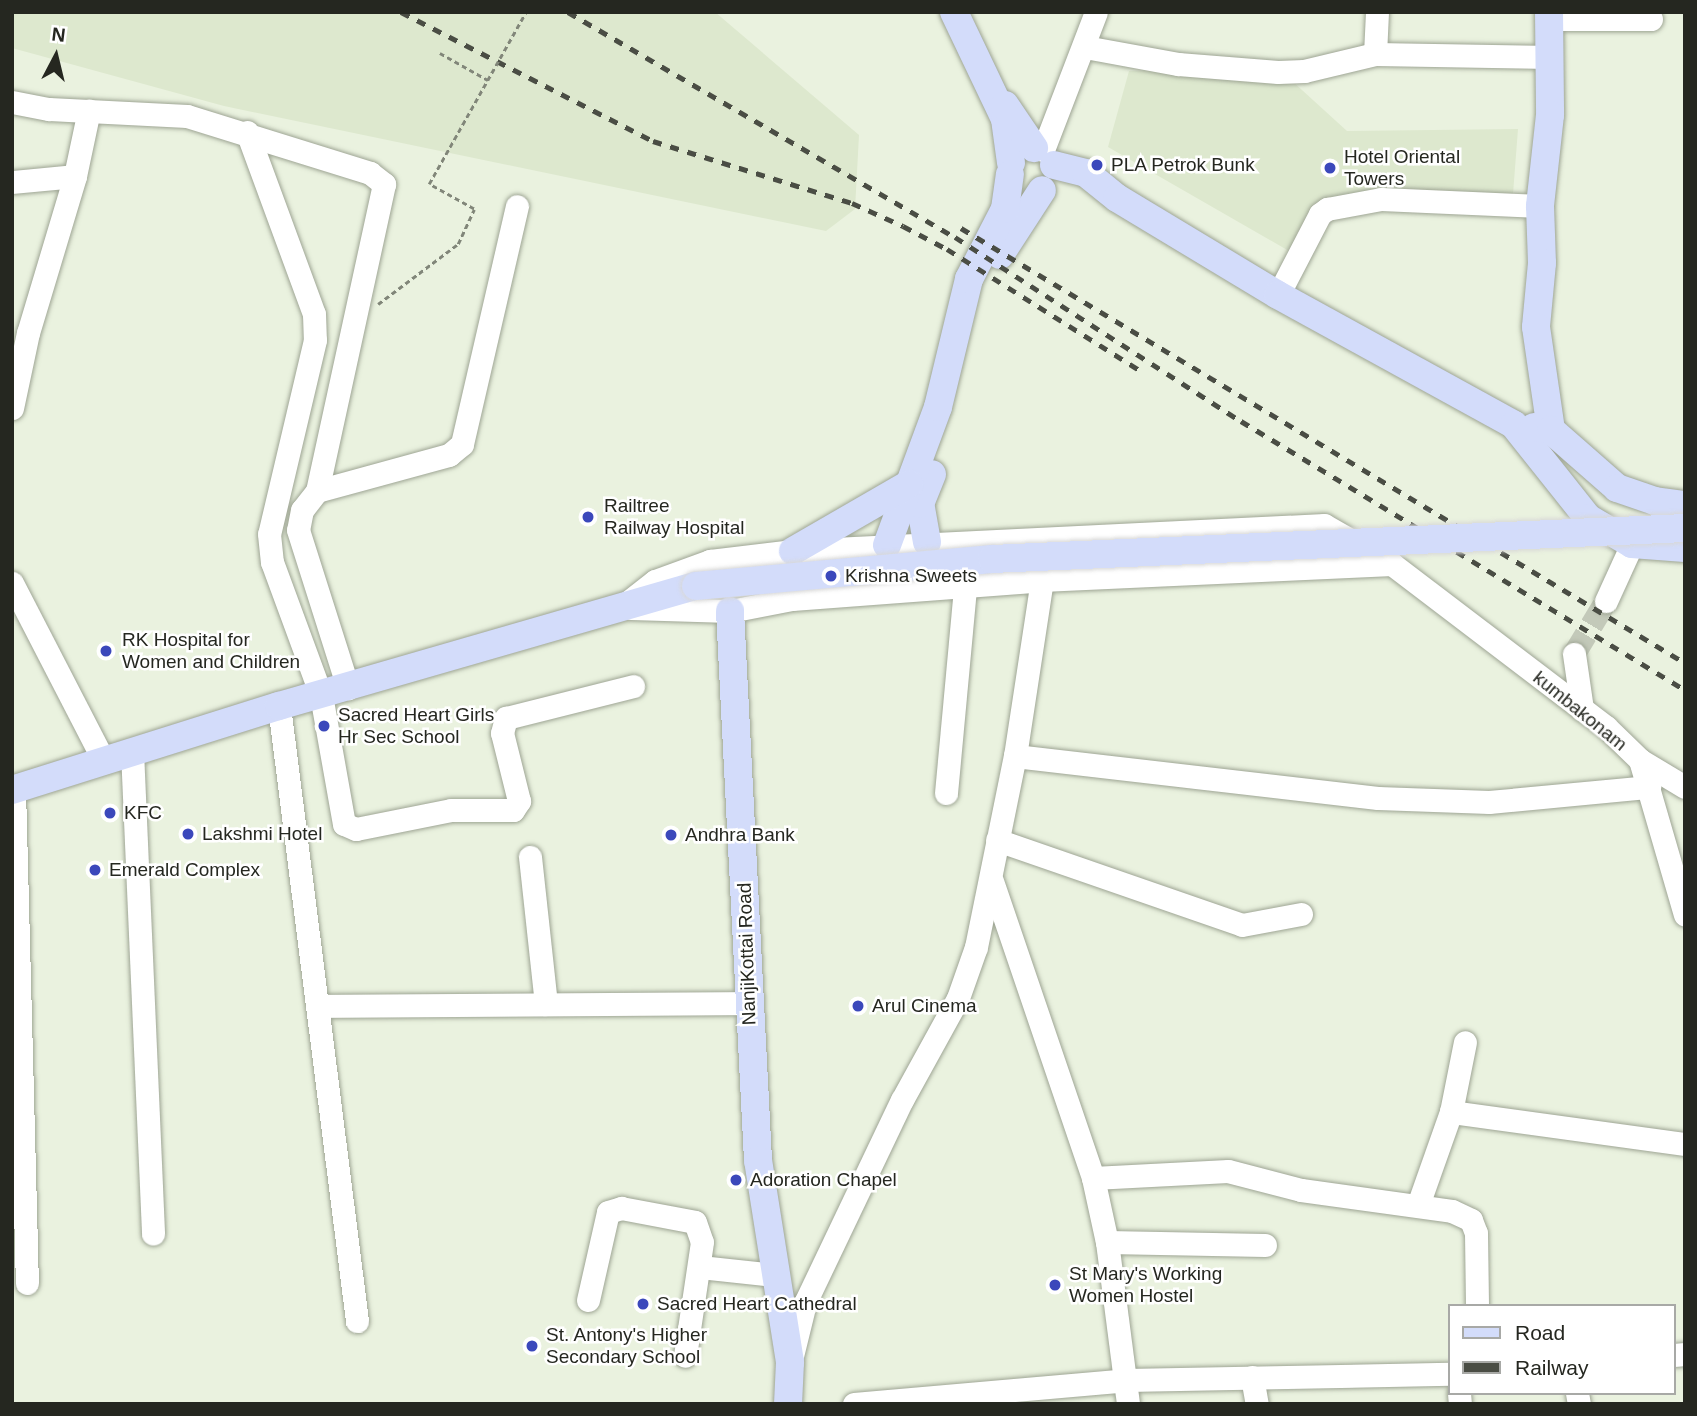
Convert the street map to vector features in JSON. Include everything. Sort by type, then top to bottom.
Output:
[{"type":"main road","points":[[954,12],[991,86],[1004,119],[1035,168]]},
{"type":"main road","points":[[1550,16],[1551,57],[1540,206],[1542,263],[1536,327],[1551,430]]},
{"type":"main road","points":[[1035,168],[1086,173],[1117,198],[1279,295],[1514,425],[1551,430],[1617,488],[1655,501],[1685,505]]},
{"type":"main road","points":[[887,545],[939,407],[970,279],[1005,209],[1035,168]]},
{"type":"main road","points":[[928,542],[920,504],[944,440],[991,269],[1035,168]]},
{"type":"main road","points":[[1514,425],[1588,518],[1632,544],[1685,548]]},
{"type":"main road","points":[[793,551],[909,484]]},
{"type":"main road","points":[[13,789],[279,706],[696,586],[992,559],[1685,528]]},
{"type":"main road","name":"NanjiKottai Road","points":[[730,611],[738,699],[749,1003],[758,1160],[790,1362],[788,1404]]},
{"type":"street","points":[[1035,168],[1085,47],[1096,12]]},
{"type":"street","points":[[1375,54],[1377,12]]},
{"type":"street","points":[[1550,16],[1651,19]]},
{"type":"street","points":[[1085,47],[1178,64],[1278,72],[1304,71],[1375,54],[1551,57]]},
{"type":"street","points":[[12,102],[187,116],[247,132],[370,173],[384,184],[357,320],[317,491],[302,510],[298,530],[348,688]]},
{"type":"street","points":[[12,408],[28,333],[75,176],[89,110]]},
{"type":"street","points":[[247,132],[314,314],[315,340],[269,534],[272,562],[321,695],[341,816],[348,828],[356,829],[451,810],[513,810],[519,801],[502,733],[506,718],[633,686]]},
{"type":"street","points":[[12,181],[75,176]]},
{"type":"street","points":[[1279,295],[1320,214],[1327,209],[1381,199],[1540,206]]},
{"type":"street","points":[[317,491],[449,455],[463,444],[517,206]]},
{"type":"street","name":"kumbakonam","points":[[620,608],[655,581],[710,561],[793,551],[928,542],[1312,523],[1392,564],[1582,709],[1640,760],[1685,915]]},
{"type":"street","points":[[790,1362],[805,1303],[902,1100],[958,998],[992,881],[997,840],[1015,756],[1042,580],[1040,536]]},
{"type":"street","points":[[1606,601],[1632,544]]},
{"type":"street","points":[[620,608],[730,611],[792,598],[1042,580],[1392,564]]},
{"type":"street","points":[[12,583],[103,759]]},
{"type":"street","points":[[946,793],[965,587]]},
{"type":"street","points":[[1574,654],[1582,709]]},
{"type":"street","points":[[279,706],[357,1321]]},
{"type":"street","points":[[131,751],[153,1234]]},
{"type":"street","points":[[1015,756],[1392,798],[1489,802],[1649,787]]},
{"type":"street","points":[[1640,760],[1685,787]]},
{"type":"street","points":[[13,789],[27,1283]]},
{"type":"street","points":[[997,840],[1242,925],[1301,914]]},
{"type":"street","points":[[530,857],[546,1004]]},
{"type":"street","points":[[992,881],[1093,1178],[1107,1242],[1128,1404]]},
{"type":"street","points":[[317,1006],[749,1003]]},
{"type":"street","points":[[1418,1205],[1451,1112],[1465,1042]]},
{"type":"street","points":[[1451,1112],[1685,1143]]},
{"type":"street","points":[[1093,1178],[1228,1171],[1301,1190],[1452,1211],[1471,1220],[1476,1233],[1477,1304]]},
{"type":"street","points":[[588,1300],[604,1217],[614,1209],[695,1222],[702,1242],[685,1356]]},
{"type":"street","points":[[1107,1242],[1265,1245]]},
{"type":"street","points":[[700,1267],[775,1275]]},
{"type":"street","points":[[854,1404],[987,1399],[1126,1380],[1448,1374]]},
{"type":"street","points":[[1252,1377],[1257,1404]]},
{"type":"path","points":[[357,320],[458,244],[474,209],[429,184],[526,12]]},
{"type":"path","points":[[440,53],[488,80]]},
{"type":"shaded area","points":[[12,12],[715,12],[859,135],[855,209],[826,231],[224,106],[12,48]]},
{"type":"shaded area","name":"Hotel Oriental Towers","points":[[1196,69],[1291,80],[1347,131],[1518,129],[1513,194],[1372,190],[1318,205],[1289,251],[1108,147],[1129,71]]},
{"type":"tunnel","points":[[1574,654],[1606,601]]},
{"type":"railway","points":[[401,12],[653,141],[852,203],[903,226],[947,249],[1139,370]]},
{"type":"railway","points":[[568,12],[955,237],[1241,421],[1685,690]]},
{"type":"railway","points":[[961,228],[1685,663]]},
{"type":"place","name":"PLA Petrok Bunk","points":[[1097,165]]},
{"type":"place","name":"Hotel Oriental Towers","points":[[1330,168]]},
{"type":"place","name":"Railtree Railway Hospital","points":[[588,517]]},
{"type":"place","name":"Krishna Sweets","points":[[831,576]]},
{"type":"place","name":"RK Hospital for Women and Children","points":[[106,651]]},
{"type":"place","name":"Sacred Heart Girls Hr Sec School","points":[[324,726]]},
{"type":"place","name":"KFC","points":[[110,813]]},
{"type":"place","name":"Lakshmi Hotel","points":[[188,834]]},
{"type":"place","name":"Andhra Bank","points":[[671,835]]},
{"type":"place","name":"Emerald Complex","points":[[95,870]]},
{"type":"place","name":"Arul Cinema","points":[[858,1006]]},
{"type":"place","name":"Adoration Chapel","points":[[736,1180]]},
{"type":"place","name":"St Mary's Working Women Hostel","points":[[1055,1285]]},
{"type":"place","name":"Sacred Heart Cathedral","points":[[643,1304]]},
{"type":"place","name":"St. Antony's Higher Secondary School","points":[[532,1346]]}]
